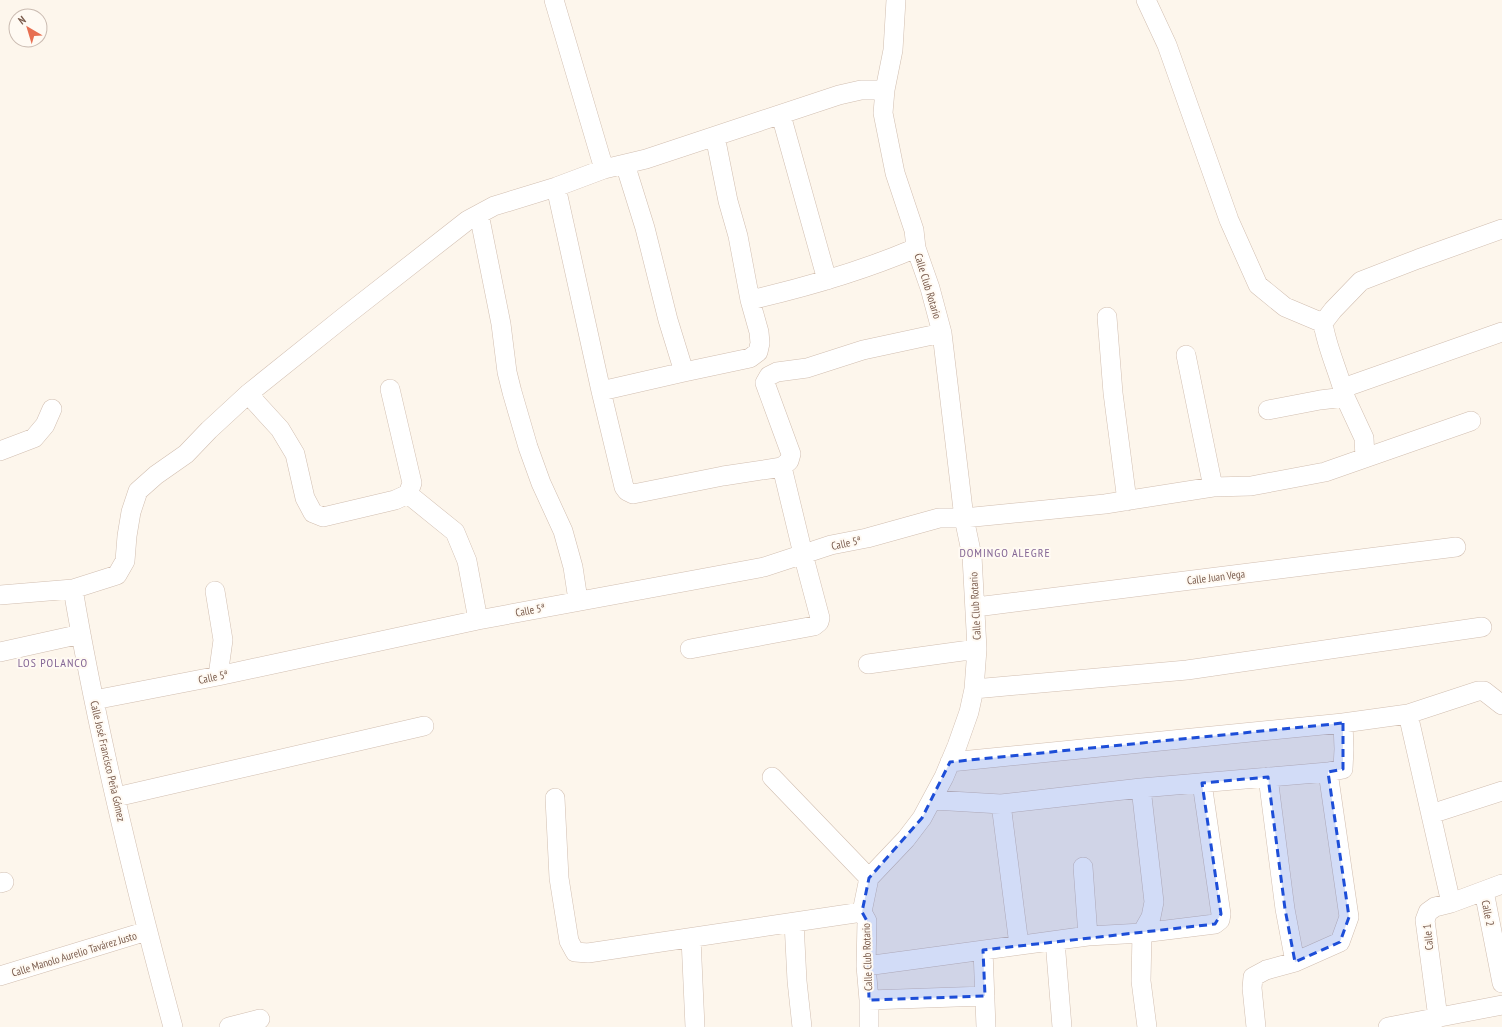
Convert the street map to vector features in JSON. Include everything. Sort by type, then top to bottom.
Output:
[{"type":"street","points":[[554,0],[604,169]]},
{"type":"street","name":"Calle Club Rotario","points":[[869,1027],[869,1000],[866,966],[867,920],[862,912],[869,878],[906,839],[922,818],[933,800],[950,762],[969,712],[974,689],[977,649],[976,607],[972,556],[964,518],[942,333],[930,288],[916,248],[914,230],[895,173],[883,113],[885,90],[893,50],[896,0]]},
{"type":"street","points":[[1146,0],[1167,45],[1229,220],[1258,285],[1285,307],[1323,323]]},
{"type":"street","points":[[0,595],[73,589],[117,575],[125,561],[131,512],[138,491],[156,475],[186,454],[209,430],[248,394],[468,220],[494,206],[556,187],[604,169],[646,159],[838,95],[861,90],[885,90]]},
{"type":"street","points":[[781,115],[827,280]]},
{"type":"street","points":[[715,136],[728,201],[738,236],[750,300],[759,332],[760,343],[758,352],[770,376]]},
{"type":"street","points":[[625,164],[645,228],[668,320],[684,372]]},
{"type":"street","points":[[556,187],[601,391],[624,487],[633,494],[723,476],[782,467],[789,461],[791,454],[765,383],[770,376],[777,372],[807,368],[862,350],[942,333]]},
{"type":"street","points":[[479,214],[501,324],[507,372],[512,392],[528,447],[541,483],[563,531],[573,566],[578,600]]},
{"type":"street","points":[[1365,458],[1364,438],[1344,393],[1325,338],[1323,323],[1333,310],[1361,281],[1418,258],[1502,229]]},
{"type":"street","points":[[750,300],[794,290],[827,280],[884,262],[916,248]]},
{"type":"street","points":[[1107,317],[1114,393],[1127,501]]},
{"type":"street","points":[[1268,410],[1320,400],[1344,393],[1502,332]]},
{"type":"street","points":[[601,391],[750,358],[758,352]]},
{"type":"street","points":[[1186,355],[1213,487]]},
{"type":"street","points":[[248,394],[280,429],[295,454],[305,498],[313,513],[323,517],[395,500],[408,494],[412,483],[390,389]]},
{"type":"street","points":[[0,451],[34,438],[45,425],[52,409]]},
{"type":"street","name":"Calle 5ª","points":[[94,700],[218,676],[578,600],[764,567],[831,545],[867,538],[938,518],[964,518],[1127,501],[1213,487],[1251,486],[1324,472],[1471,421]]},
{"type":"street","points":[[690,649],[814,626],[819,622],[820,618],[782,467]]},
{"type":"street","points":[[408,494],[455,532],[467,562],[478,620]]},
{"type":"street","name":"Calle Juan Vega","points":[[976,607],[1456,547]]},
{"type":"street","name":"Calle José Francisco Peña Gómez","points":[[73,589],[94,700],[116,797],[147,931],[173,1027]]},
{"type":"street","points":[[215,591],[223,640],[218,676]]},
{"type":"street","points":[[974,689],[1187,670],[1482,626]]},
{"type":"street","points":[[0,652],[81,634]]},
{"type":"street","points":[[868,664],[977,649]]},
{"type":"street","points":[[950,762],[1343,723],[1408,714],[1478,691],[1484,691],[1502,704]]},
{"type":"street","points":[[1408,714],[1451,903]]},
{"type":"street","points":[[933,800],[1001,804],[1141,788],[1328,772],[1343,769],[1343,723]]},
{"type":"street","points":[[116,797],[424,726]]},
{"type":"street","points":[[1256,1027],[1252,988],[1253,977],[1266,970],[1295,962],[1340,942],[1349,917],[1328,772]]},
{"type":"street","points":[[772,777],[869,878]]},
{"type":"street","points":[[1268,777],[1284,909],[1295,962]]},
{"type":"street","points":[[866,966],[1088,936],[1215,924],[1220,920],[1221,914],[1202,783]]},
{"type":"street","points":[[1141,788],[1154,902],[1152,917],[1142,932],[1141,981],[1147,1027]]},
{"type":"street","points":[[1431,814],[1502,791]]},
{"type":"street","points":[[555,798],[559,878],[569,941],[575,952],[588,953],[862,912]]},
{"type":"street","points":[[1001,804],[1019,945]]},
{"type":"street","points":[[1083,867],[1088,936]]},
{"type":"street","name":"Calle 1","points":[[1438,1018],[1425,920],[1428,912],[1435,907],[1451,903],[1502,884]]},
{"type":"street","name":"Calle 2","points":[[1484,890],[1502,983]]},
{"type":"street","points":[[794,922],[797,981],[802,1027]]},
{"type":"street","name":"Calle Manolo Aurelio Tavárez Justo","points":[[0,976],[147,931]]},
{"type":"street","points":[[691,938],[695,1027]]},
{"type":"street","points":[[1055,941],[1062,1027]]},
{"type":"street","points":[[983,950],[986,1027]]},
{"type":"street","points":[[869,1000],[985,996]]},
{"type":"street","points":[[1388,1027],[1502,1005]]},
{"type":"street","points":[[229,1027],[260,1019]]},
{"type":"highlighted area","points":[[1343,723],[1343,769],[1328,772],[1349,917],[1340,942],[1295,962],[1285,909],[1268,777],[1202,783],[1221,914],[1215,924],[983,950],[985,996],[869,1000],[867,921],[862,912],[869,878],[922,818],[950,762]]},
{"type":"district","name":"DOMINGO ALEGRE","points":[[1005,552]]},
{"type":"district","name":"LOS POLANCO","points":[[53,662]]}]
